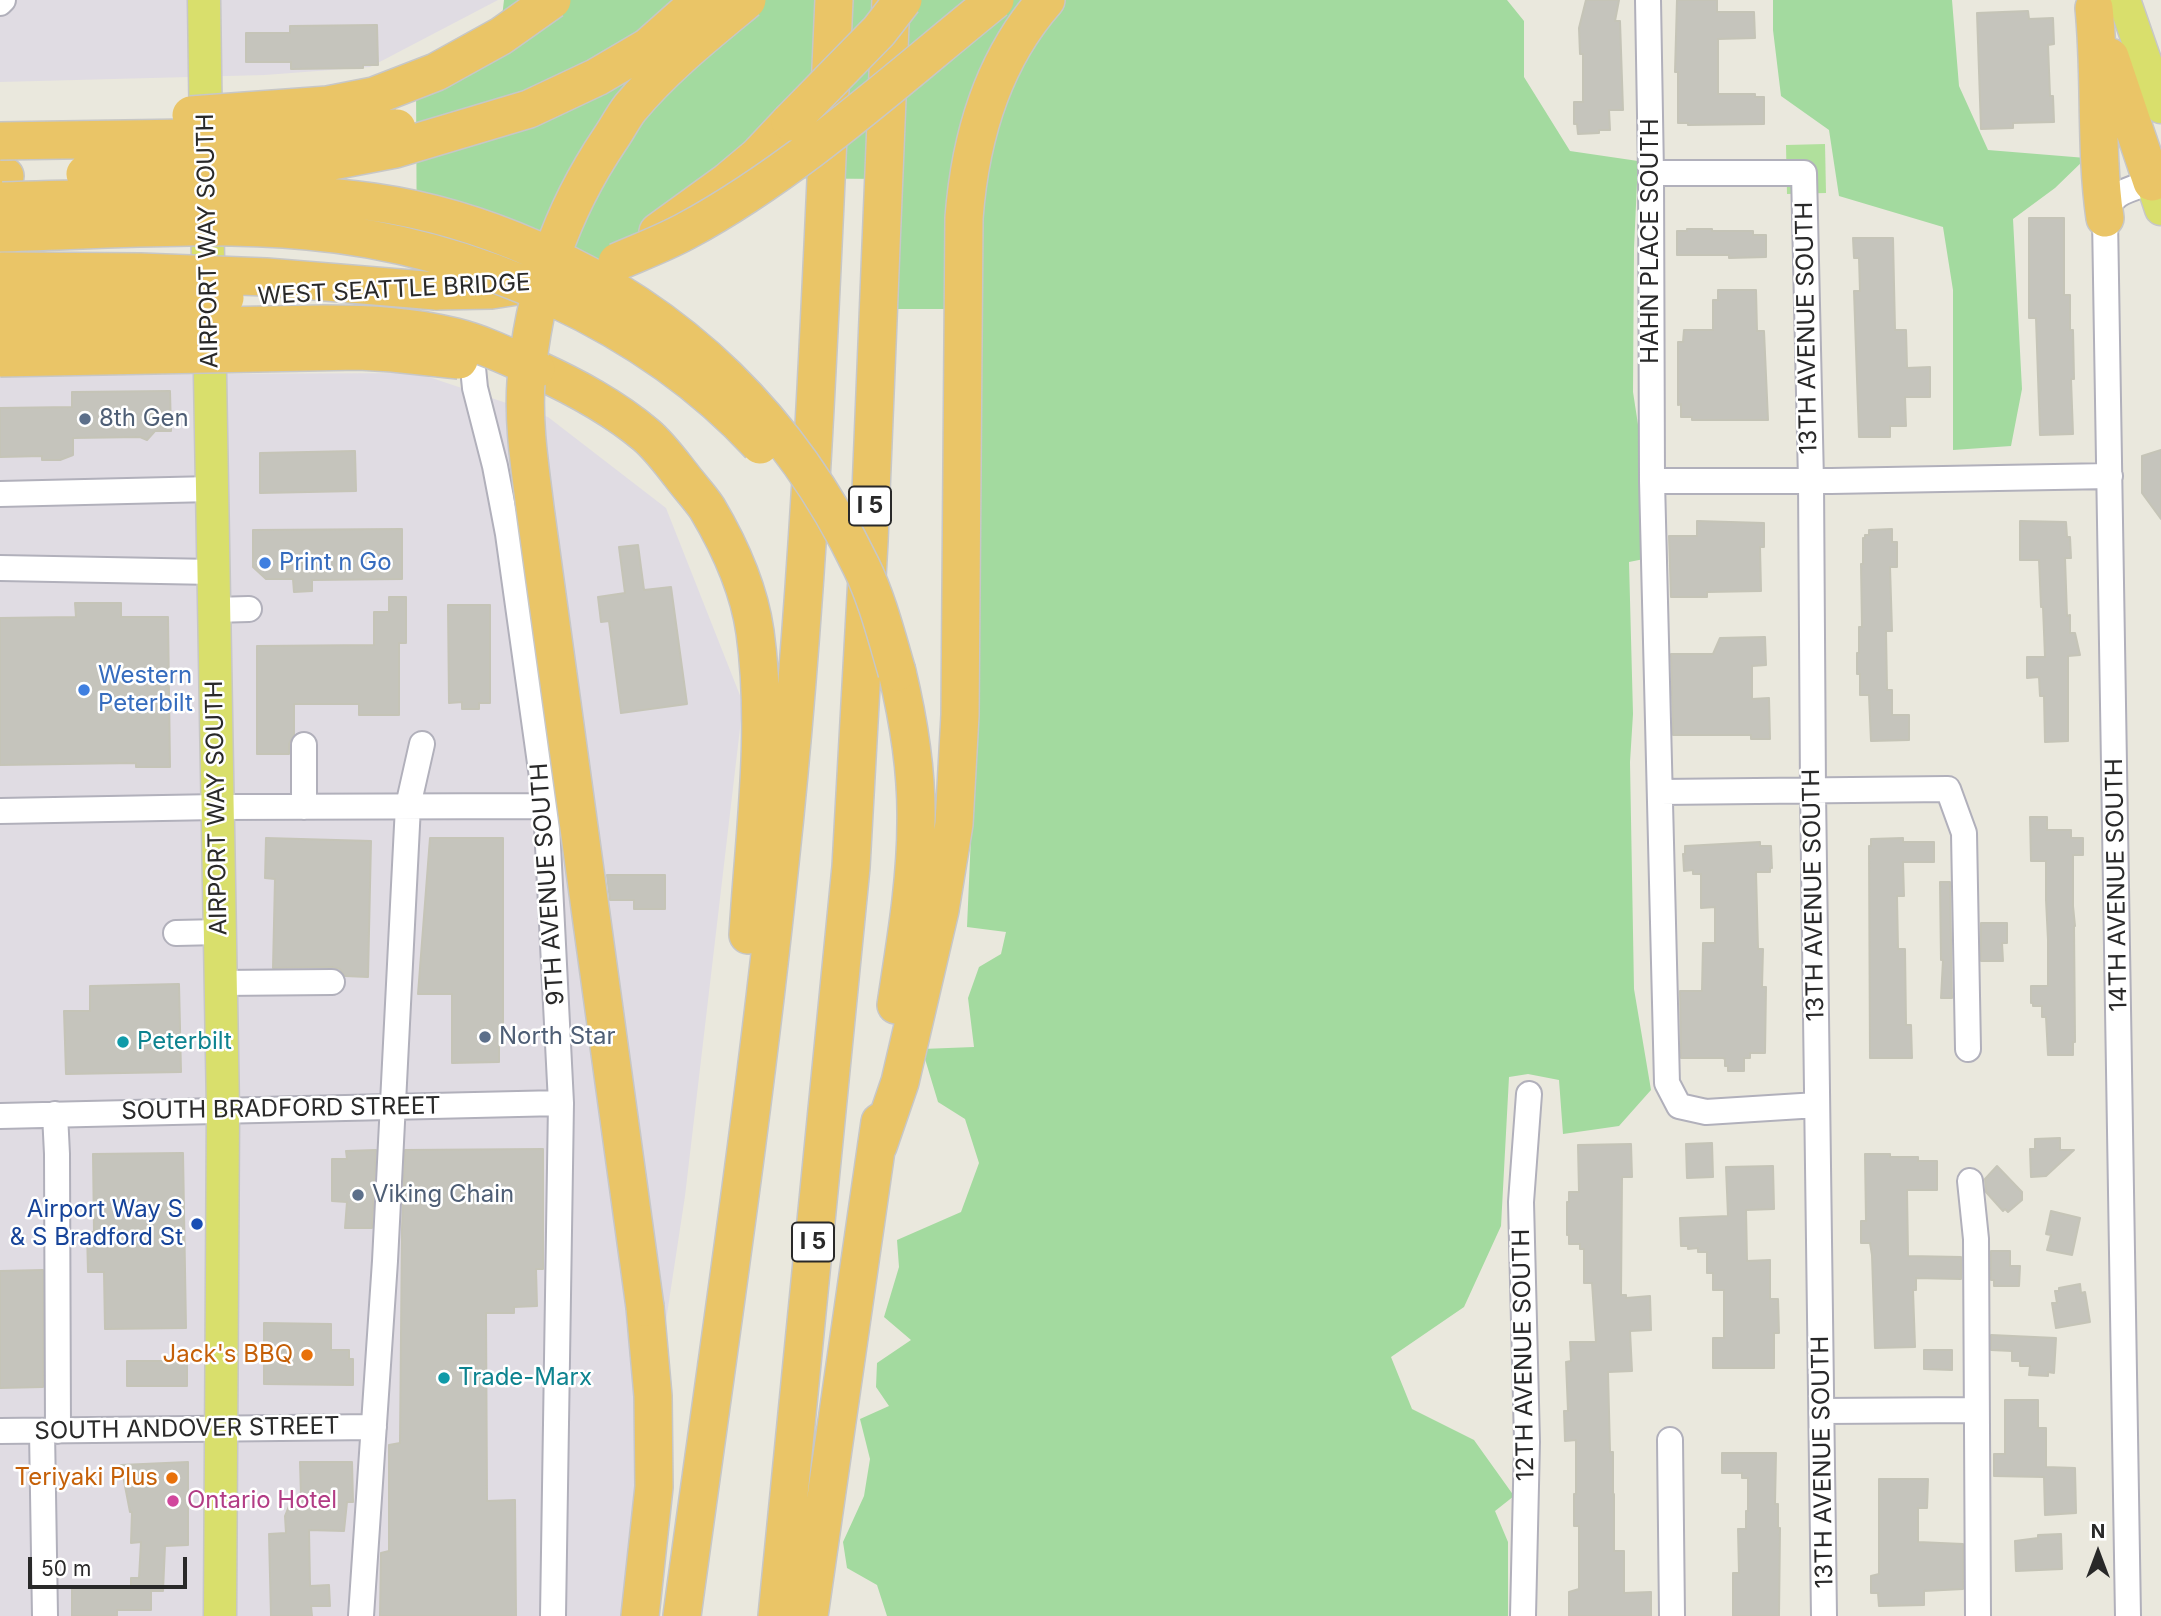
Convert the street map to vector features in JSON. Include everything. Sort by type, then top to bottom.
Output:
[{"type":"highway","points":[[0,126],[125,120],[328,104],[374,96],[436,72],[501,36],[552,0]]},
{"type":"highway","points":[[1,188],[251,137],[392,129],[458,113],[535,88],[640,34],[687,0]]},
{"type":"highway","points":[[1,188],[244,170],[332,161],[395,149],[529,109],[597,77],[648,47],[701,0]]},
{"type":"highway","points":[[640,1616],[654,1487],[653,1396],[645,1307],[537,521],[527,440],[526,384],[533,323],[545,273],[563,223],[595,161],[630,108],[667,69],[747,0]]},
{"type":"highway","points":[[682,1616],[749,1115],[734,1062],[767,861],[808,542],[834,0]]},
{"type":"highway","name":"I 5","points":[[777,1616],[851,867],[869,541],[891,0]]},
{"type":"highway","points":[[617,262],[758,156],[879,31],[903,0]]},
{"type":"highway","name":"WEST SEATTLE BRIDGE","points":[[0,304],[491,290],[572,277],[617,262],[685,231],[744,196],[816,145],[995,0]]},
{"type":"highway","points":[[809,1616],[878,1146],[885,1076],[925,908],[951,845],[959,755],[966,195],[974,146],[993,88],[1022,33],[1046,0]]},
{"type":"highway","points":[[2103,3],[2158,190]]},
{"type":"highway","points":[[2103,3],[2100,91],[2101,186],[2105,218]]},
{"type":"highway","points":[[1,188],[292,195],[374,202],[414,209],[483,228],[547,255],[601,281],[676,331],[712,362],[761,412],[816,486],[861,565],[897,672],[909,727],[915,774],[916,839],[925,908]]},
{"type":"highway","points":[[0,271],[140,272],[266,277],[436,291]]},
{"type":"highway","points":[[0,330],[324,324],[374,325],[426,331],[484,346],[576,388],[610,408],[647,436],[669,458],[700,498],[734,561],[752,615],[759,674],[760,780],[767,861]]},
{"type":"highway","points":[[0,358],[359,351],[536,369]]},
{"type":"main road","name":"AIRPORT WAY SOUTH","points":[[204,0],[223,1111],[220,1616]]},
{"type":"main road","points":[[2103,3],[2161,107]]},
{"type":"main road","points":[[0,241],[208,238]]},
{"type":"street","name":"HAHN PLACE SOUTH","points":[[1648,0],[1652,481],[1667,1083],[1679,1106],[1706,1112],[1817,1105]]},
{"type":"street","name":"13TH AVENUE SOUTH","points":[[1651,173],[1804,173],[1811,481],[1825,1616]]},
{"type":"street","points":[[2105,218],[2109,204],[2118,195],[2158,190]]},
{"type":"street","name":"14TH AVENUE SOUTH","points":[[2105,218],[2128,1616]]},
{"type":"street","name":"9TH AVENUE SOUTH","points":[[473,368],[475,388],[495,466],[508,534],[546,806],[561,1103],[553,1616]]},
{"type":"street","points":[[1652,481],[2110,476]]},
{"type":"street","points":[[0,494],[212,489]]},
{"type":"street","points":[[0,568],[214,572]]},
{"type":"street","points":[[214,610],[249,609]]},
{"type":"street","points":[[361,1616],[393,1107],[408,806],[422,744]]},
{"type":"street","points":[[304,745],[304,807]]},
{"type":"street","points":[[1660,792],[1948,789],[1964,834],[1968,1049]]},
{"type":"street","points":[[0,811],[546,806]]},
{"type":"street","points":[[176,933],[219,932]]},
{"type":"street","points":[[220,983],[332,982]]},
{"type":"street","name":"12TH AVENUE SOUTH","points":[[1523,1616],[1527,1442],[1521,1202],[1529,1094]]},
{"type":"street","name":"SOUTH BRADFORD STREET","points":[[0,1116],[561,1103]]},
{"type":"street","points":[[45,1616],[57,1154],[55,1114]]},
{"type":"street","points":[[1970,1181],[1976,1239],[1978,1616]]},
{"type":"street","points":[[1822,1411],[1976,1410]]},
{"type":"street","name":"SOUTH ANDOVER STREET","points":[[0,1431],[374,1427]]},
{"type":"street","points":[[1670,1440],[1672,1616]]},
{"type":"shaded area","points":[[0,0],[498,0],[370,67],[265,75],[0,82]]},
{"type":"shaded area","points":[[417,373],[548,417],[666,508],[743,703],[685,1196],[621,1616],[0,1616],[0,375]]},
{"type":"green space","points":[[504,0],[1507,0],[1524,21],[1524,77],[1570,151],[1638,161],[1634,248],[1633,392],[1647,483],[1649,558],[1629,562],[1633,714],[1630,762],[1634,989],[1651,1090],[1619,1126],[1563,1134],[1559,1080],[1528,1074],[1509,1077],[1501,1226],[1464,1307],[1391,1357],[1412,1409],[1474,1440],[1514,1496],[1495,1511],[1508,1542],[1508,1616],[887,1616],[877,1585],[847,1568],[843,1542],[864,1496],[870,1459],[860,1419],[889,1406],[876,1387],[877,1363],[911,1340],[884,1317],[899,1267],[897,1240],[961,1212],[979,1163],[965,1119],[938,1102],[922,1049],[974,1047],[968,998],[979,967],[1001,954],[1006,932],[967,927],[973,790],[979,309],[879,309],[885,179],[755,178],[604,258],[509,283],[417,288],[416,77],[500,34]]},
{"type":"green space","points":[[1773,0],[1952,0],[1959,86],[1988,150],[2086,158],[2055,188],[2013,219],[2022,389],[2011,446],[1953,450],[1953,290],[1943,227],[1839,196],[1829,130],[1781,96],[1773,30]]},
{"type":"green space","points":[[1825,144],[1826,193],[1787,194],[1786,145]]},
{"type":"building","points":[[1586,0],[1619,0],[1615,21],[1620,21],[1623,110],[1609,110],[1610,130],[1578,134],[1577,124],[1574,124],[1574,102],[1583,102],[1583,54],[1580,54],[1579,28]]},
{"type":"building","points":[[1677,0],[1717,0],[1717,12],[1754,12],[1755,38],[1718,39],[1718,94],[1755,94],[1755,97],[1764,97],[1764,124],[1678,123],[1678,72],[1675,72]]},
{"type":"building","points":[[2028,11],[2029,19],[2053,18],[2054,44],[2048,45],[2054,122],[2013,123],[2013,128],[1981,129],[1977,13]]},
{"type":"building","points":[[377,25],[378,65],[363,65],[363,68],[291,69],[291,62],[246,62],[246,33],[290,33],[290,26]]},
{"type":"building","points":[[2029,218],[2064,218],[2064,295],[2070,295],[2070,330],[2073,330],[2073,434],[2040,435],[2036,318],[2029,318]]},
{"type":"building","points":[[1677,231],[1753,231],[1753,235],[1766,235],[1766,257],[1677,255]]},
{"type":"building","points":[[1853,238],[1893,238],[1895,330],[1906,330],[1907,368],[1930,367],[1930,397],[1905,397],[1906,426],[1890,426],[1890,437],[1859,437],[1854,291],[1860,291],[1859,258],[1854,258]]},
{"type":"building","points":[[1718,290],[1756,290],[1757,331],[1764,331],[1768,420],[1692,420],[1692,417],[1681,417],[1681,404],[1678,405],[1678,342],[1683,342],[1684,330],[1713,330],[1713,300],[1718,300]]},
{"type":"building","name":"8th Gen","points":[[170,391],[171,431],[155,431],[147,440],[140,437],[73,438],[73,455],[60,460],[42,460],[42,456],[0,457],[0,408],[72,407],[72,392]]},
{"type":"building","points":[[2161,450],[2161,519],[2142,493],[2142,456]]},
{"type":"building","points":[[355,451],[356,491],[260,493],[260,453]]},
{"type":"building","points":[[1697,521],[1764,523],[1764,547],[1760,547],[1761,591],[1707,592],[1707,597],[1671,597],[1669,536],[1697,536]]},
{"type":"building","points":[[2020,521],[2066,522],[2067,537],[2070,537],[2071,558],[2065,558],[2067,616],[2070,615],[2070,633],[2075,633],[2080,655],[2068,656],[2068,741],[2045,742],[2044,696],[2040,696],[2039,677],[2027,678],[2027,657],[2045,657],[2043,607],[2039,560],[2020,560]]},
{"type":"building","points":[[402,529],[402,579],[312,580],[312,591],[294,592],[293,579],[266,579],[253,567],[253,530]]},
{"type":"building","points":[[1892,529],[1892,542],[1897,542],[1897,567],[1890,567],[1892,631],[1886,631],[1887,690],[1892,690],[1892,715],[1909,715],[1909,740],[1871,741],[1869,695],[1860,695],[1860,674],[1857,674],[1859,627],[1862,627],[1863,538],[1869,535],[1869,530]]},
{"type":"building","points":[[638,545],[644,590],[671,587],[687,704],[621,713],[609,621],[601,622],[598,597],[625,593],[619,547]]},
{"type":"building","points":[[389,597],[406,597],[406,643],[399,643],[399,715],[359,715],[359,704],[294,704],[294,735],[289,744],[289,754],[257,754],[257,646],[374,645],[374,612],[389,612]]},
{"type":"building","name":"Western Peterbilt","points":[[75,603],[121,603],[121,617],[168,617],[170,767],[136,767],[136,763],[0,765],[0,618],[76,617]]},
{"type":"building","points":[[448,605],[490,605],[490,703],[479,703],[479,709],[462,709],[462,702],[449,703]]},
{"type":"building","points":[[1765,637],[1766,665],[1752,666],[1752,699],[1769,698],[1770,739],[1751,739],[1751,735],[1673,735],[1671,654],[1713,654],[1720,638]]},
{"type":"building","points":[[2030,817],[2047,817],[2047,830],[2071,830],[2071,838],[2083,838],[2083,855],[2073,855],[2073,1055],[2048,1055],[2046,1017],[2042,1017],[2042,1006],[2033,1006],[2031,1003],[2031,986],[2048,986],[2048,940],[2046,861],[2031,861]]},
{"type":"building","points":[[266,838],[371,841],[368,977],[345,976],[340,969],[332,967],[273,968],[275,879],[265,878]]},
{"type":"building","points":[[430,838],[503,838],[503,1025],[499,1025],[499,1062],[452,1063],[452,994],[418,994]]},
{"type":"building","points":[[1903,838],[1903,842],[1934,842],[1934,862],[1903,862],[1904,896],[1897,896],[1898,949],[1905,949],[1906,1025],[1911,1025],[1912,1058],[1870,1058],[1869,846],[1871,839]]},
{"type":"building","points":[[1760,842],[1760,846],[1771,846],[1772,868],[1770,872],[1756,872],[1758,949],[1763,949],[1762,987],[1766,987],[1765,1053],[1750,1053],[1750,1058],[1744,1058],[1744,1071],[1728,1071],[1723,1058],[1681,1058],[1680,991],[1702,991],[1703,943],[1715,943],[1715,907],[1701,908],[1701,874],[1693,874],[1693,870],[1684,871],[1683,854],[1685,846]]},
{"type":"building","points":[[607,875],[665,875],[665,909],[634,909],[634,900],[610,900]]},
{"type":"building","points":[[1940,882],[1950,882],[1952,998],[1941,998],[1943,960]]},
{"type":"building","points":[[1981,923],[2007,923],[2007,943],[2002,943],[2003,961],[1981,961]]},
{"type":"building","name":"Peterbilt","points":[[179,984],[181,1072],[66,1074],[64,1011],[90,1011],[90,986]]},
{"type":"building","points":[[2060,1138],[2060,1150],[2074,1150],[2046,1176],[2031,1177],[2030,1149],[2035,1149],[2035,1139]]},
{"type":"building","points":[[1712,1143],[1713,1177],[1687,1178],[1686,1144]]},
{"type":"building","points":[[1631,1144],[1632,1177],[1622,1177],[1621,1295],[1626,1295],[1626,1298],[1650,1296],[1651,1330],[1630,1331],[1632,1371],[1608,1372],[1610,1452],[1613,1452],[1614,1551],[1624,1551],[1624,1593],[1651,1592],[1651,1616],[1569,1616],[1569,1592],[1579,1589],[1579,1526],[1574,1526],[1576,1440],[1565,1441],[1564,1411],[1568,1411],[1566,1362],[1571,1361],[1570,1342],[1596,1342],[1592,1283],[1584,1283],[1584,1249],[1580,1249],[1580,1244],[1569,1244],[1567,1202],[1569,1192],[1579,1192],[1578,1145]]},
{"type":"building","name":"Trade-Marx","points":[[543,1149],[543,1269],[536,1269],[537,1306],[514,1307],[514,1313],[486,1313],[487,1501],[515,1500],[516,1616],[380,1616],[381,1553],[389,1551],[389,1445],[400,1443],[405,1150]]},
{"type":"building","name":"Viking Chain","points":[[376,1150],[372,1228],[345,1228],[347,1202],[332,1201],[332,1159],[347,1159],[346,1151]]},
{"type":"building","points":[[183,1153],[186,1328],[105,1329],[104,1272],[88,1272],[87,1232],[94,1232],[93,1154]]},
{"type":"building","points":[[1865,1154],[1890,1154],[1890,1157],[1918,1157],[1918,1161],[1937,1161],[1937,1190],[1907,1190],[1908,1256],[1961,1257],[1961,1279],[1916,1278],[1916,1290],[1913,1290],[1915,1347],[1875,1348],[1872,1255],[1870,1243],[1861,1243],[1861,1221],[1866,1221]]},
{"type":"building","points":[[1773,1166],[1774,1209],[1746,1210],[1747,1261],[1770,1260],[1770,1299],[1778,1299],[1779,1333],[1774,1333],[1774,1368],[1713,1368],[1713,1338],[1724,1338],[1724,1290],[1713,1290],[1713,1273],[1707,1273],[1707,1252],[1681,1246],[1680,1218],[1728,1216],[1726,1167]]},
{"type":"building","points":[[1997,1166],[2022,1192],[2022,1200],[2008,1212],[2005,1209],[2003,1211],[1986,1192],[1985,1179]]},
{"type":"building","points":[[2051,1211],[2080,1218],[2072,1255],[2047,1250],[2051,1235],[2046,1234]]},
{"type":"building","points":[[1991,1251],[2010,1251],[2010,1266],[2020,1266],[2019,1286],[1994,1286],[1994,1280],[1991,1280]]},
{"type":"building","points":[[43,1270],[43,1387],[0,1388],[0,1271]]},
{"type":"building","points":[[2080,1284],[2081,1293],[2085,1292],[2090,1322],[2056,1328],[2052,1303],[2057,1303],[2055,1291]]},
{"type":"building","name":"Jack's BBQ","points":[[264,1323],[331,1324],[331,1350],[349,1350],[349,1359],[353,1359],[353,1385],[264,1384]]},
{"type":"building","points":[[1991,1335],[2056,1338],[2054,1373],[2048,1372],[2048,1376],[2029,1375],[2030,1366],[2020,1366],[2020,1361],[2012,1361],[2012,1351],[1991,1350]]},
{"type":"building","points":[[1924,1350],[1952,1350],[1952,1370],[1924,1369]]},
{"type":"building","points":[[127,1361],[187,1361],[187,1386],[127,1386]]},
{"type":"building","points":[[2005,1400],[2038,1400],[2038,1428],[2046,1428],[2046,1467],[2075,1468],[2076,1513],[2045,1515],[2044,1477],[1994,1476],[1994,1454],[2005,1454]]},
{"type":"building","points":[[1722,1453],[1776,1453],[1775,1504],[1778,1504],[1780,1528],[1779,1616],[1733,1616],[1733,1573],[1739,1573],[1738,1529],[1746,1529],[1748,1478],[1742,1478],[1742,1473],[1722,1473]]},
{"type":"building","points":[[188,1462],[188,1545],[165,1546],[163,1591],[151,1591],[151,1610],[117,1610],[117,1616],[72,1616],[72,1586],[131,1586],[131,1578],[139,1578],[141,1542],[131,1543],[132,1512],[121,1465]]},
{"type":"building","points":[[300,1462],[352,1462],[353,1502],[347,1502],[344,1531],[309,1530],[310,1586],[329,1585],[330,1606],[311,1606],[312,1616],[271,1616],[269,1534],[286,1533],[285,1516],[289,1506],[301,1496]]},
{"type":"building","points":[[1879,1479],[1928,1479],[1927,1508],[1918,1508],[1918,1542],[1963,1544],[1963,1589],[1924,1591],[1924,1605],[1879,1606],[1878,1593],[1871,1593],[1871,1576],[1879,1574]]},
{"type":"building","points":[[2061,1534],[2062,1569],[2016,1571],[2015,1541],[2038,1538],[2038,1535]]},
{"type":"place","name":"8th Gen","points":[[85,419]]},
{"type":"place","name":"Print n Go","points":[[265,563]]},
{"type":"place","name":"Western Peterbilt","points":[[84,690]]},
{"type":"place","name":"North Star","points":[[485,1037]]},
{"type":"place","name":"Peterbilt","points":[[123,1042]]},
{"type":"place","name":"Viking Chain","points":[[358,1195]]},
{"type":"place","name":"Airport Way S & S Bradford St","points":[[197,1224]]},
{"type":"place","name":"Jack's BBQ","points":[[307,1355]]},
{"type":"place","name":"Trade-Marx","points":[[444,1378]]},
{"type":"place","name":"Teriyaki Plus","points":[[172,1478]]},
{"type":"place","name":"Ontario Hotel","points":[[173,1501]]}]
